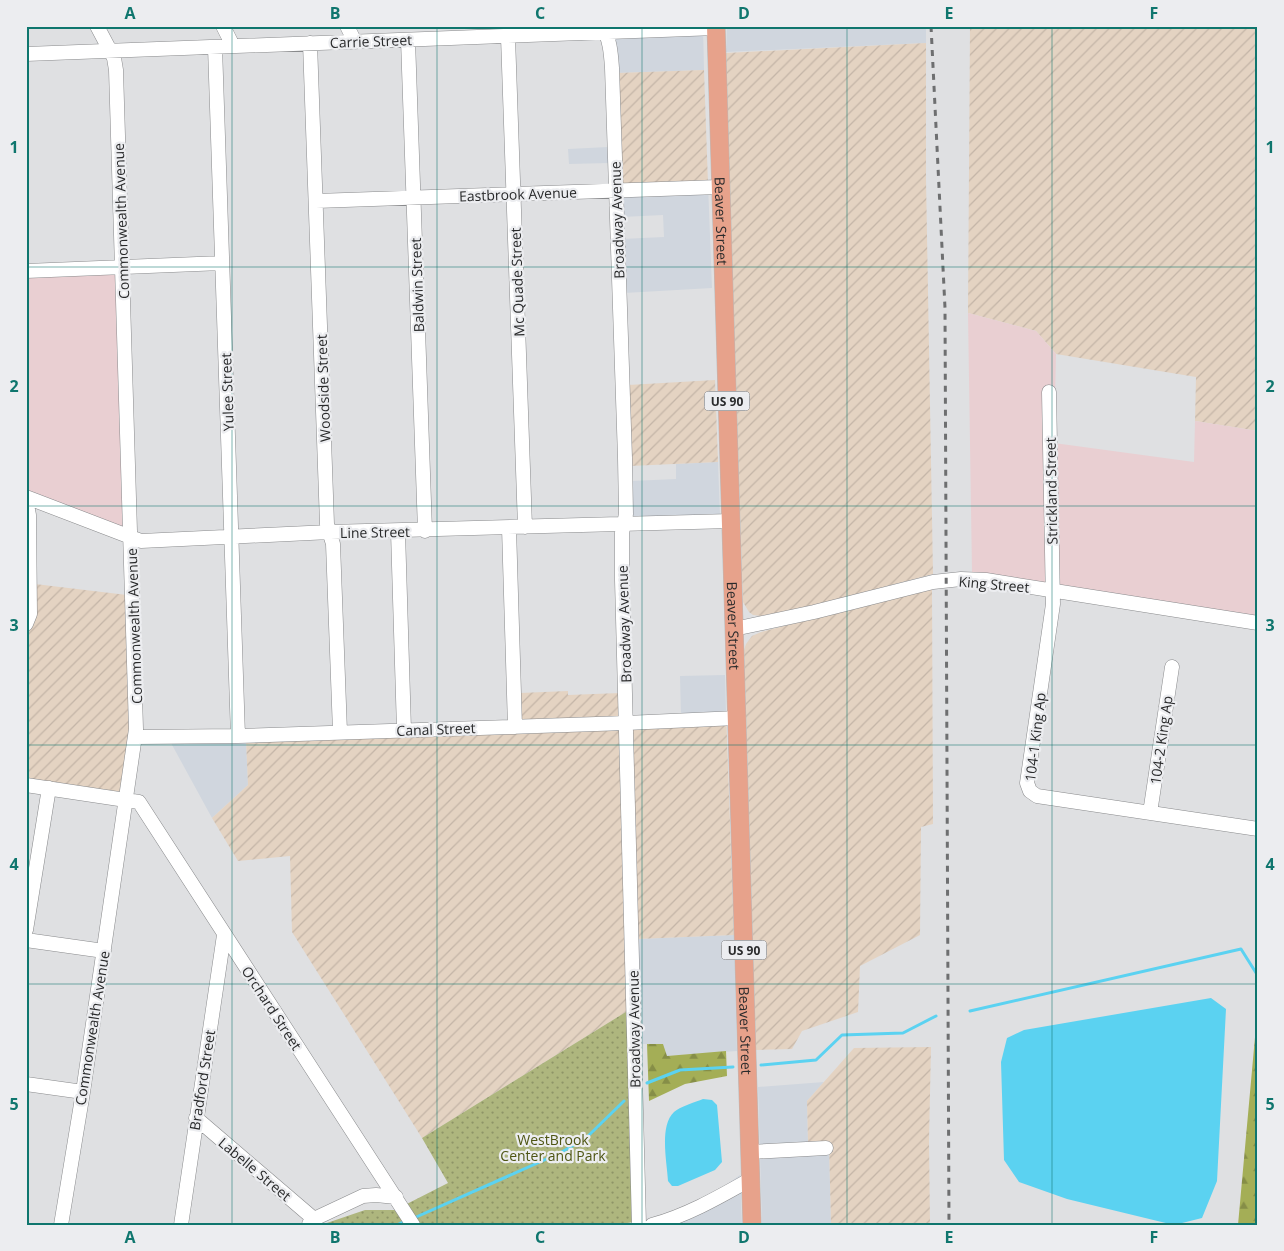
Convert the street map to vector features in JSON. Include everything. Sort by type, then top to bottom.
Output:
[{"type":"main road","name":"Beaver Street","points":[[716,27],[719,187],[752,1225]]},
{"type":"street","name":"Commonwealth Avenue","points":[[62,1225],[104,951],[136,720],[116,70],[111,51],[97,26]]},
{"type":"street","points":[[223,26],[233,46]]},
{"type":"street","points":[[347,26],[355,42]]},
{"type":"street","name":"Carrie Street","points":[[26,54],[408,40],[477,32],[508,37],[604,29],[716,27]]},
{"type":"street","name":"Broadway Avenue","points":[[604,29],[612,68],[625,458],[626,514],[622,533],[622,580],[639,1225]]},
{"type":"street","name":"Mc Quade Street","points":[[508,37],[525,527]]},
{"type":"street","name":"Baldwin Street","points":[[408,40],[425,531]]},
{"type":"street","name":"Woodside Street","points":[[310,43],[327,524],[333,544],[340,732]]},
{"type":"street","name":"Yulee Street","points":[[215,47],[238,736]]},
{"type":"street","name":"Eastbrook Avenue","points":[[316,201],[719,187]]},
{"type":"street","points":[[26,271],[222,263]]},
{"type":"street","name":"Strickland Street","points":[[1049,392],[1052,590]]},
{"type":"street","points":[[26,499],[29,515],[30,614],[26,624]]},
{"type":"street","name":"Line Street","points":[[26,499],[141,540],[330,532],[398,532],[731,521]]},
{"type":"street","points":[[510,528],[514,727]]},
{"type":"street","points":[[398,532],[404,730]]},
{"type":"street","name":"King Street","points":[[734,630],[947,580],[986,580],[1258,623]]},
{"type":"street","name":"104-1 King Ap","points":[[1052,590],[1053,604],[1027,782],[1030,791],[1037,796],[1150,814]]},
{"type":"street","name":"104-2 King Ap","points":[[1150,814],[1172,667]]},
{"type":"street","name":"Canal Street","points":[[135,737],[238,736],[737,718]]},
{"type":"street","points":[[26,785],[126,799]]},
{"type":"street","points":[[26,930],[49,788]]},
{"type":"street","name":"Orchard Street","points":[[126,799],[139,802],[413,1225]]},
{"type":"street","points":[[1150,814],[1258,829]]},
{"type":"street","name":"Bradford Street","points":[[180,1225],[224,935]]},
{"type":"street","points":[[26,940],[104,951]]},
{"type":"street","points":[[26,1084],[83,1092]]},
{"type":"street","name":"Labelle Street","points":[[196,1118],[311,1222]]},
{"type":"street","points":[[750,1152],[826,1148]]},
{"type":"street","points":[[652,1225],[704,1206],[751,1179]]},
{"type":"street","points":[[311,1222],[363,1196],[396,1197]]},
{"type":"shaded area","points":[[703,26],[704,70],[617,73],[608,28]]},
{"type":"shaded area","points":[[727,26],[926,26],[926,43],[726,52]]},
{"type":"shaded area","points":[[970,26],[1258,26],[1258,431],[1195,421],[1196,377],[1056,354],[1036,331],[968,313]]},
{"type":"shaded area","points":[[926,43],[926,179],[933,574],[790,612],[761,616],[753,615],[743,602],[726,53]]},
{"type":"shaded area","points":[[704,70],[708,184],[621,187],[617,73]]},
{"type":"shaded area","points":[[608,147],[609,163],[569,164],[568,149]]},
{"type":"shaded area","points":[[708,184],[712,288],[624,293],[622,239],[664,237],[663,215],[622,217],[621,187]]},
{"type":"shaded area","points":[[116,272],[124,528],[26,493],[26,276]]},
{"type":"shaded area","points":[[968,313],[1036,331],[1056,354],[1054,443],[1194,462],[1195,421],[1258,431],[1258,617],[972,573]]},
{"type":"shaded area","points":[[715,380],[718,462],[630,466],[628,385]]},
{"type":"shaded area","points":[[718,462],[720,516],[632,519],[631,481],[676,479],[676,464]]},
{"type":"shaded area","points":[[35,584],[127,595],[130,726],[120,793],[26,780],[26,629]]},
{"type":"shaded area","points":[[921,590],[932,590],[933,824],[921,827],[920,935],[860,966],[858,1012],[802,1031],[792,1049],[756,1050],[744,650],[746,644],[752,636],[761,632]]},
{"type":"shaded area","points":[[725,675],[726,712],[681,715],[680,676]]},
{"type":"shaded area","points":[[568,691],[568,695],[620,693],[629,1010],[422,1138],[292,932],[290,856],[238,861],[212,818],[248,785],[246,740],[521,731],[520,693]]},
{"type":"shaded area","points":[[726,712],[734,935],[637,939],[631,717]]},
{"type":"shaded area","points":[[246,740],[248,785],[212,818],[171,743]]},
{"type":"shaded area","points":[[734,935],[737,1051],[667,1056],[647,1044],[640,1044],[637,939]]},
{"type":"shaded area","points":[[931,1047],[930,1225],[831,1225],[829,1142],[808,1142],[807,1101],[854,1048]]},
{"type":"shaded area","points":[[824,1082],[807,1101],[808,1142],[829,1142],[831,1225],[762,1225],[758,1087]]},
{"type":"shaded area","points":[[740,1175],[742,1225],[646,1225],[646,1221],[669,1215],[705,1200]]},
{"type":"green space","points":[[1258,1004],[1258,1225],[1238,1225]]},
{"type":"green space","name":"WestBrook Center and Park","points":[[629,1010],[633,1222],[617,1225],[321,1225],[365,1210],[395,1210],[448,1183],[422,1138]]},
{"type":"green space","points":[[647,1044],[663,1044],[667,1056],[726,1051],[727,1076],[685,1084],[649,1101]]},
{"type":"water","points":[[1211,998],[1226,1009],[1217,1181],[1202,1218],[1174,1225],[1067,1199],[1019,1182],[1004,1160],[1001,1062],[1007,1038],[1024,1030]]},
{"type":"water","points":[[703,1099],[712,1100],[717,1105],[722,1162],[715,1170],[678,1186],[672,1186],[668,1181],[665,1135],[669,1118],[676,1110]]},
{"type":"waterway","points":[[970,1011],[1241,949],[1258,976]]},
{"type":"waterway","points":[[761,1065],[816,1060],[842,1035],[903,1033],[936,1016]]},
{"type":"waterway","points":[[647,1083],[680,1070],[733,1067]]},
{"type":"waterway","points":[[414,1218],[560,1153],[586,1138],[624,1101]]},
{"type":"waterway","points":[[397,1225],[403,1222]]},
{"type":"railway","points":[[931,26],[945,308],[949,1225]]}]
